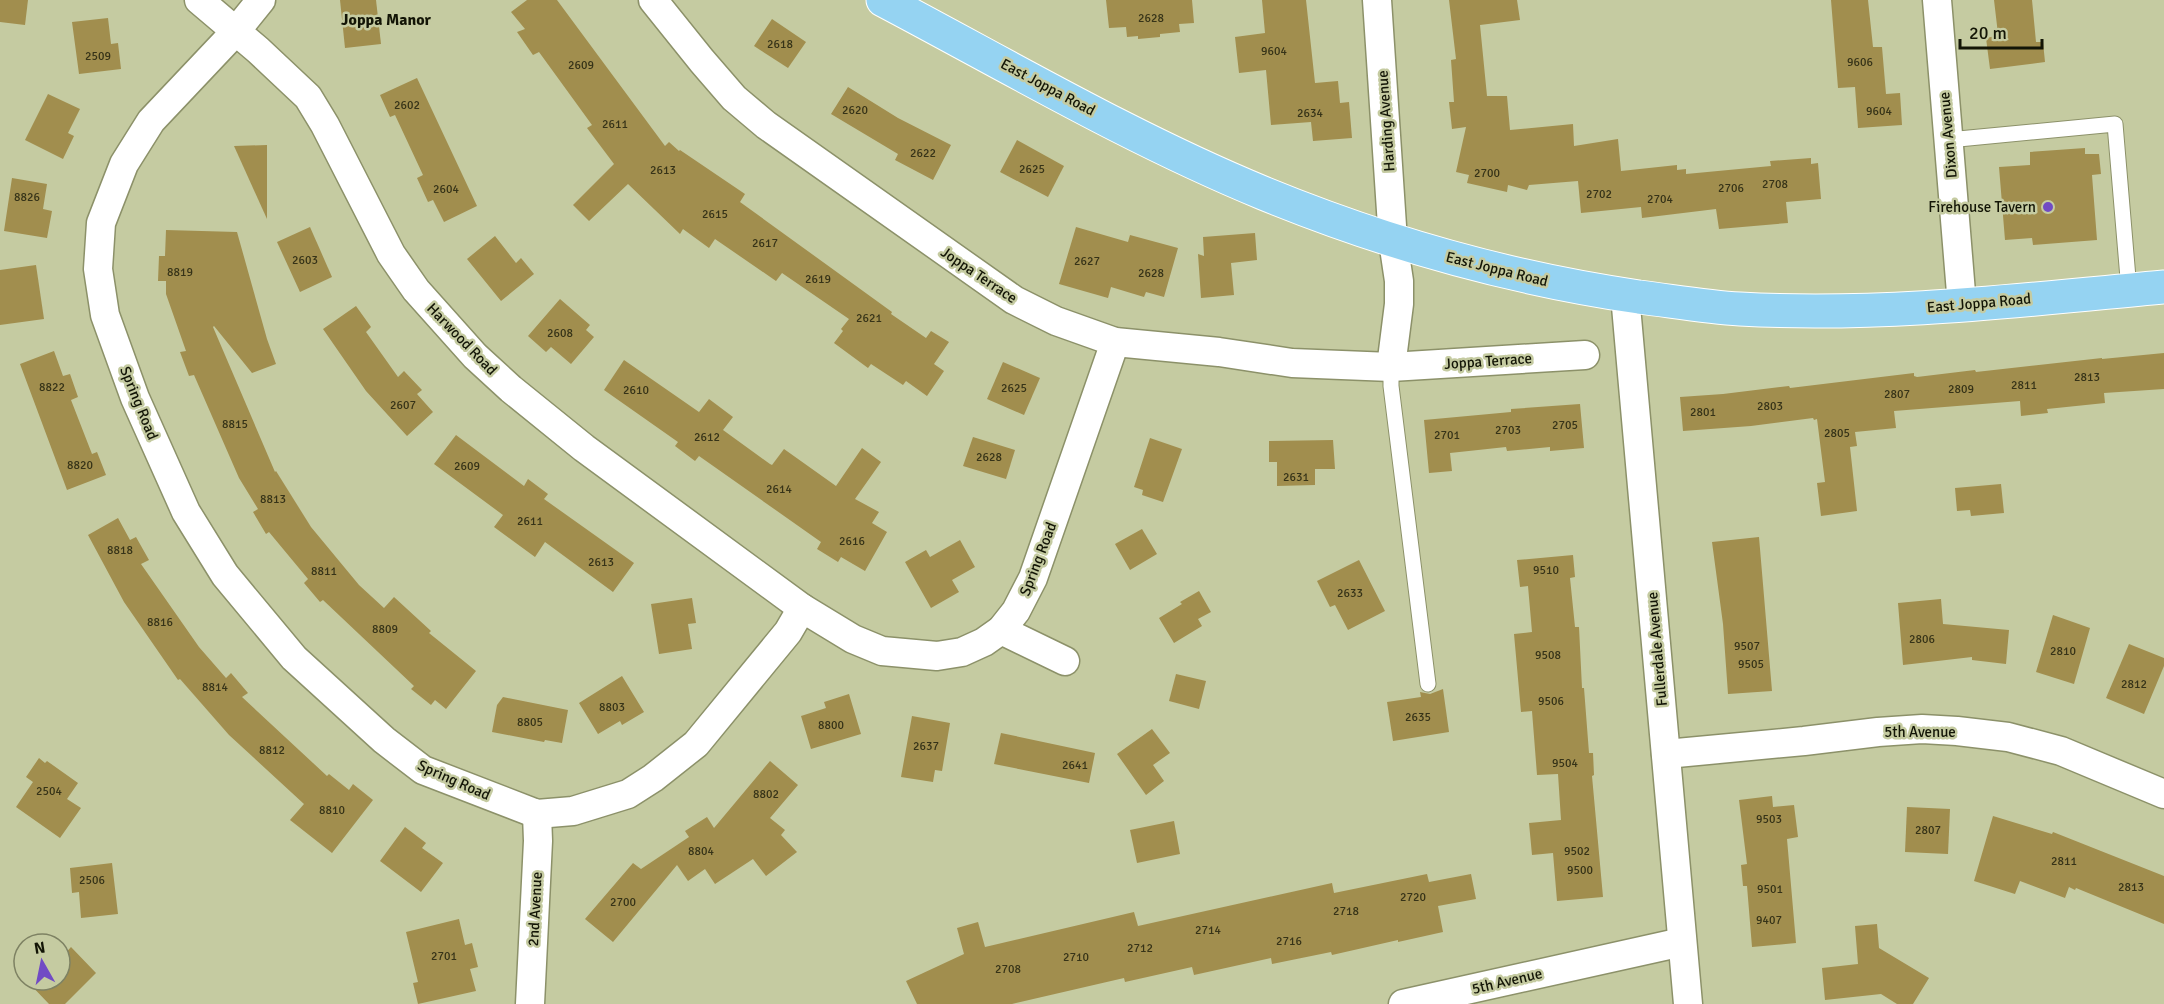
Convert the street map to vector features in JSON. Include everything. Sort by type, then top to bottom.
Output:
[{"type":"main road","name":"East Joppa Road","points":[[884,0],[1123,127],[1202,165],[1303,209],[1394,241],[1518,276],[1625,295],[1737,309],[1795,311],[1862,311],[1962,305],[2164,286]]},
{"type":"street","name":"Harwood Road","points":[[199,0],[308,97],[325,125],[391,254],[416,290],[475,356],[511,389],[584,448],[802,608]]},
{"type":"street","name":"Spring Road","points":[[261,0],[236,31],[151,121],[124,164],[101,223],[98,269],[105,315],[135,398],[186,512],[225,575],[294,658],[384,740],[423,770],[537,814],[573,811],[628,794],[661,772],[696,744],[788,632],[802,608],[853,639],[882,651],[937,656],[962,652],[984,642],[1001,630],[1016,611],[1033,578],[1115,342]]},
{"type":"street","name":"Joppa Terrace","points":[[653,0],[734,98],[766,125],[1014,300],[1056,321],[1115,342],[1220,352],[1292,363],[1391,367],[1585,355]]},
{"type":"street","name":"Harding Avenue","points":[[1377,0],[1394,241]]},
{"type":"street","name":"Dixon Avenue","points":[[1937,0],[1962,305]]},
{"type":"street","points":[[1391,367],[1399,304],[1399,281],[1394,241]]},
{"type":"street","name":"Fullerdale Avenue","points":[[1625,295],[1688,1004]]},
{"type":"street","points":[[1001,630],[1065,661]]},
{"type":"street","name":"5th Avenue","points":[[1666,754],[1878,732],[1922,729],[1957,731],[2008,737],[2061,751],[2164,795]]},
{"type":"street","name":"2nd Avenue","points":[[530,1004],[538,841],[537,814]]},
{"type":"street","name":"5th Avenue","points":[[1403,1004],[1682,942]]},
{"type":"lane","points":[[1948,140],[2115,124],[2129,290]]},
{"type":"lane","points":[[1391,367],[1391,386],[1428,684]]},
{"type":"building","points":[[0,0],[28,0],[25,25],[0,22]]},
{"type":"building","points":[[340,0],[376,0],[381,44],[345,48]]},
{"type":"building","points":[[527,0],[557,0],[665,146],[669,142],[745,194],[740,202],[892,312],[891,314],[926,338],[931,331],[949,342],[934,364],[944,371],[927,396],[906,381],[903,385],[871,364],[868,368],[834,343],[849,319],[782,273],[776,281],[715,239],[709,248],[683,229],[680,234],[628,184],[589,221],[573,205],[614,164],[587,128],[592,125],[539,52],[533,55],[517,32],[525,29],[511,12]]},
{"type":"building","points":[[1106,0],[1192,0],[1194,23],[1179,24],[1180,32],[1160,34],[1160,37],[1138,39],[1138,36],[1127,37],[1126,27],[1109,28]]},
{"type":"building","points":[[1262,0],[1306,0],[1315,83],[1338,81],[1340,103],[1349,102],[1352,138],[1313,141],[1311,122],[1271,125],[1266,70],[1239,73],[1235,37],[1265,33]]},
{"type":"building","points":[[1449,0],[1517,0],[1520,20],[1480,25],[1487,96],[1507,96],[1510,130],[1573,124],[1574,146],[1618,139],[1621,171],[1677,165],[1677,170],[1686,169],[1686,174],[1771,166],[1770,161],[1811,158],[1811,164],[1818,163],[1821,199],[1786,202],[1788,223],[1719,229],[1716,209],[1642,218],[1641,207],[1581,213],[1578,181],[1529,185],[1527,190],[1508,185],[1507,192],[1467,183],[1469,175],[1456,172],[1466,127],[1452,129],[1449,102],[1454,102],[1451,60],[1456,59]]},
{"type":"building","points":[[1831,0],[1868,0],[1873,47],[1882,47],[1886,94],[1900,93],[1902,125],[1858,128],[1855,87],[1838,88]]},
{"type":"building","points":[[1994,0],[2032,0],[2036,42],[2043,42],[2045,62],[1990,69],[1986,38],[1998,34]]},
{"type":"building","points":[[108,18],[111,44],[118,43],[121,69],[79,74],[72,22]]},
{"type":"building","points":[[772,19],[806,42],[788,68],[754,46]]},
{"type":"building","points":[[417,78],[477,206],[444,222],[433,200],[428,202],[417,178],[423,175],[395,115],[390,117],[380,95]]},
{"type":"building","points":[[848,87],[898,118],[951,145],[933,180],[895,160],[898,154],[831,114]]},
{"type":"building","points":[[48,94],[80,109],[68,133],[74,136],[63,159],[25,140]]},
{"type":"building","points":[[1017,140],[1064,166],[1048,197],[1000,172]]},
{"type":"building","points":[[267,145],[267,219],[234,146]]},
{"type":"building","name":"Firehouse Tavern","points":[[2085,148],[2085,154],[2099,154],[2101,174],[2092,175],[2097,240],[2033,245],[2032,238],[2005,240],[1999,167],[2030,165],[2030,152]]},
{"type":"building","points":[[12,178],[47,184],[43,209],[52,211],[47,238],[4,231]]},
{"type":"building","points":[[310,227],[332,277],[300,292],[277,242]]},
{"type":"building","points":[[1076,227],[1128,242],[1130,235],[1178,248],[1164,297],[1146,292],[1144,297],[1111,287],[1108,298],[1059,284]]},
{"type":"building","points":[[166,230],[237,232],[276,364],[252,373],[213,327],[275,472],[311,527],[359,585],[384,608],[394,597],[431,631],[429,633],[476,671],[446,709],[435,700],[431,705],[411,689],[414,686],[323,600],[320,602],[304,583],[308,579],[269,532],[266,534],[253,512],[258,509],[239,478],[194,375],[189,376],[180,352],[186,351],[166,294],[166,281],[158,281],[159,256],[165,256]]},
{"type":"building","points":[[1255,233],[1257,260],[1231,263],[1234,295],[1201,298],[1198,254],[1204,256],[1203,237]]},
{"type":"building","points":[[495,236],[516,263],[521,258],[534,274],[501,301],[467,259]]},
{"type":"building","points":[[36,265],[44,319],[0,325],[0,270]]},
{"type":"building","points":[[560,299],[590,325],[586,330],[594,337],[571,364],[551,347],[546,352],[528,336]]},
{"type":"building","points":[[356,306],[371,327],[366,332],[398,377],[404,371],[422,390],[417,394],[433,412],[407,436],[366,391],[323,329]]},
{"type":"building","points":[[54,351],[63,376],[70,374],[78,397],[71,400],[92,454],[97,452],[106,475],[67,490],[20,364]]},
{"type":"building","points":[[2164,353],[2164,389],[2104,393],[2105,403],[2047,409],[2048,413],[2021,416],[2020,401],[1894,411],[1896,428],[1855,432],[1857,446],[1850,447],[1857,511],[1821,516],[1817,483],[1825,482],[1817,419],[1683,431],[1680,397],[1789,386],[1790,388],[1914,373],[1917,377]]},
{"type":"building","points":[[624,360],[699,412],[709,399],[733,417],[723,430],[772,465],[784,449],[836,486],[862,448],[881,462],[855,499],[879,512],[872,523],[887,532],[865,571],[841,557],[838,562],[817,549],[821,542],[699,456],[695,461],[675,446],[678,442],[604,390]]},
{"type":"building","points":[[1003,362],[1040,378],[1024,415],[987,399]]},
{"type":"building","points":[[1580,404],[1584,448],[1550,451],[1550,447],[1507,451],[1506,447],[1450,453],[1452,471],[1429,473],[1424,420],[1511,412],[1511,409]]},
{"type":"building","points":[[456,435],[524,486],[528,479],[548,494],[544,499],[634,563],[613,592],[545,542],[535,557],[494,527],[503,515],[434,464]]},
{"type":"building","points":[[973,437],[1015,450],[1006,479],[963,466]]},
{"type":"building","points":[[1150,438],[1182,449],[1163,502],[1142,495],[1143,490],[1134,487]]},
{"type":"building","points":[[1333,440],[1335,469],[1315,469],[1315,485],[1277,486],[1277,462],[1269,462],[1269,441]]},
{"type":"building","points":[[2001,484],[2004,513],[1971,516],[1970,510],[1957,511],[1955,488]]},
{"type":"building","points":[[118,518],[130,540],[136,537],[149,560],[141,564],[199,647],[226,678],[231,673],[248,693],[242,697],[327,776],[329,774],[349,790],[353,784],[373,800],[332,853],[290,820],[304,804],[229,735],[180,679],[178,680],[124,602],[88,535]]},
{"type":"building","points":[[1142,529],[1157,554],[1130,570],[1115,544]]},
{"type":"building","points":[[1759,537],[1772,691],[1728,694],[1723,624],[1712,542]]},
{"type":"building","points":[[960,540],[975,567],[952,580],[959,592],[931,608],[905,562],[926,550],[930,557]]},
{"type":"building","points":[[1573,555],[1575,577],[1570,578],[1575,627],[1579,627],[1582,688],[1584,688],[1589,753],[1593,753],[1594,775],[1592,776],[1603,897],[1557,901],[1553,853],[1532,855],[1529,823],[1561,820],[1558,774],[1537,775],[1532,711],[1521,712],[1514,634],[1532,632],[1528,586],[1520,587],[1517,560]]},
{"type":"building","points":[[1359,560],[1385,611],[1348,630],[1335,605],[1330,607],[1317,581]]},
{"type":"building","points":[[1199,591],[1211,612],[1198,619],[1202,626],[1174,643],[1159,618]]},
{"type":"building","points":[[692,598],[696,623],[688,624],[692,649],[659,654],[651,604]]},
{"type":"building","points":[[1941,599],[1943,624],[2009,630],[2006,664],[1972,660],[1972,657],[1903,665],[1898,603]]},
{"type":"building","points":[[2053,615],[2090,628],[2074,684],[2036,672]]},
{"type":"building","points":[[2129,644],[2164,658],[2164,666],[2144,714],[2106,698]]},
{"type":"building","points":[[1176,674],[1206,681],[1199,709],[1169,701]]},
{"type":"building","points":[[622,676],[644,712],[622,725],[620,721],[598,734],[579,703]]},
{"type":"building","points":[[1443,689],[1449,732],[1393,741],[1387,702],[1421,697],[1420,692],[1430,694]]},
{"type":"building","points":[[849,694],[861,734],[811,749],[801,716],[826,708],[824,702]]},
{"type":"building","points":[[503,697],[568,710],[562,743],[545,740],[544,742],[492,732],[497,705]]},
{"type":"building","points":[[912,716],[950,723],[942,771],[935,770],[933,782],[901,777]]},
{"type":"building","points":[[1152,729],[1170,753],[1153,765],[1164,781],[1146,795],[1117,754]]},
{"type":"building","points":[[1001,733],[1095,753],[1089,783],[994,764]]},
{"type":"building","points":[[39,758],[78,783],[67,799],[81,808],[60,838],[16,807],[33,782],[26,777]]},
{"type":"building","points":[[770,761],[798,785],[770,818],[785,830],[781,835],[797,852],[766,876],[753,859],[715,884],[705,869],[688,881],[677,865],[613,942],[585,919],[633,863],[641,869],[689,837],[685,831],[707,817],[714,828]]},
{"type":"building","points":[[1772,796],[1773,807],[1794,805],[1798,837],[1787,839],[1796,943],[1752,947],[1747,886],[1743,886],[1741,865],[1747,864],[1739,800]]},
{"type":"building","points":[[1907,807],[1950,809],[1948,854],[1905,852]]},
{"type":"building","points":[[1993,816],[2052,834],[2053,832],[2164,876],[2164,924],[2076,888],[2075,890],[2069,887],[2065,898],[2020,881],[2015,894],[1974,881]]},
{"type":"building","points":[[1174,821],[1180,854],[1137,863],[1130,830]]},
{"type":"building","points":[[405,827],[426,843],[422,848],[443,863],[421,892],[380,861]]},
{"type":"building","points":[[112,863],[118,914],[81,918],[79,892],[72,893],[70,868]]},
{"type":"building","points":[[1427,874],[1429,882],[1471,874],[1476,899],[1438,906],[1443,932],[1398,942],[1398,940],[1332,955],[1331,952],[1272,964],[1271,958],[1194,975],[1192,967],[1125,982],[1124,978],[1012,1004],[917,1004],[906,981],[964,954],[957,928],[978,922],[985,947],[1134,912],[1138,926],[1332,883],[1334,893]]},
{"type":"building","points":[[459,919],[465,945],[472,943],[478,967],[470,969],[476,991],[418,1004],[413,983],[418,982],[406,932]]},
{"type":"building","points":[[1877,924],[1879,948],[1929,978],[1913,1004],[1897,1004],[1881,994],[1825,1000],[1822,968],[1858,964],[1855,926]]},
{"type":"building","points":[[72,948],[96,973],[65,1004],[49,1004],[38,992],[72,992]]},
{"type":"place","name":"Firehouse Tavern","points":[[2048,207]]},
{"type":"district","name":"Joppa Manor","points":[[386,20]]}]
